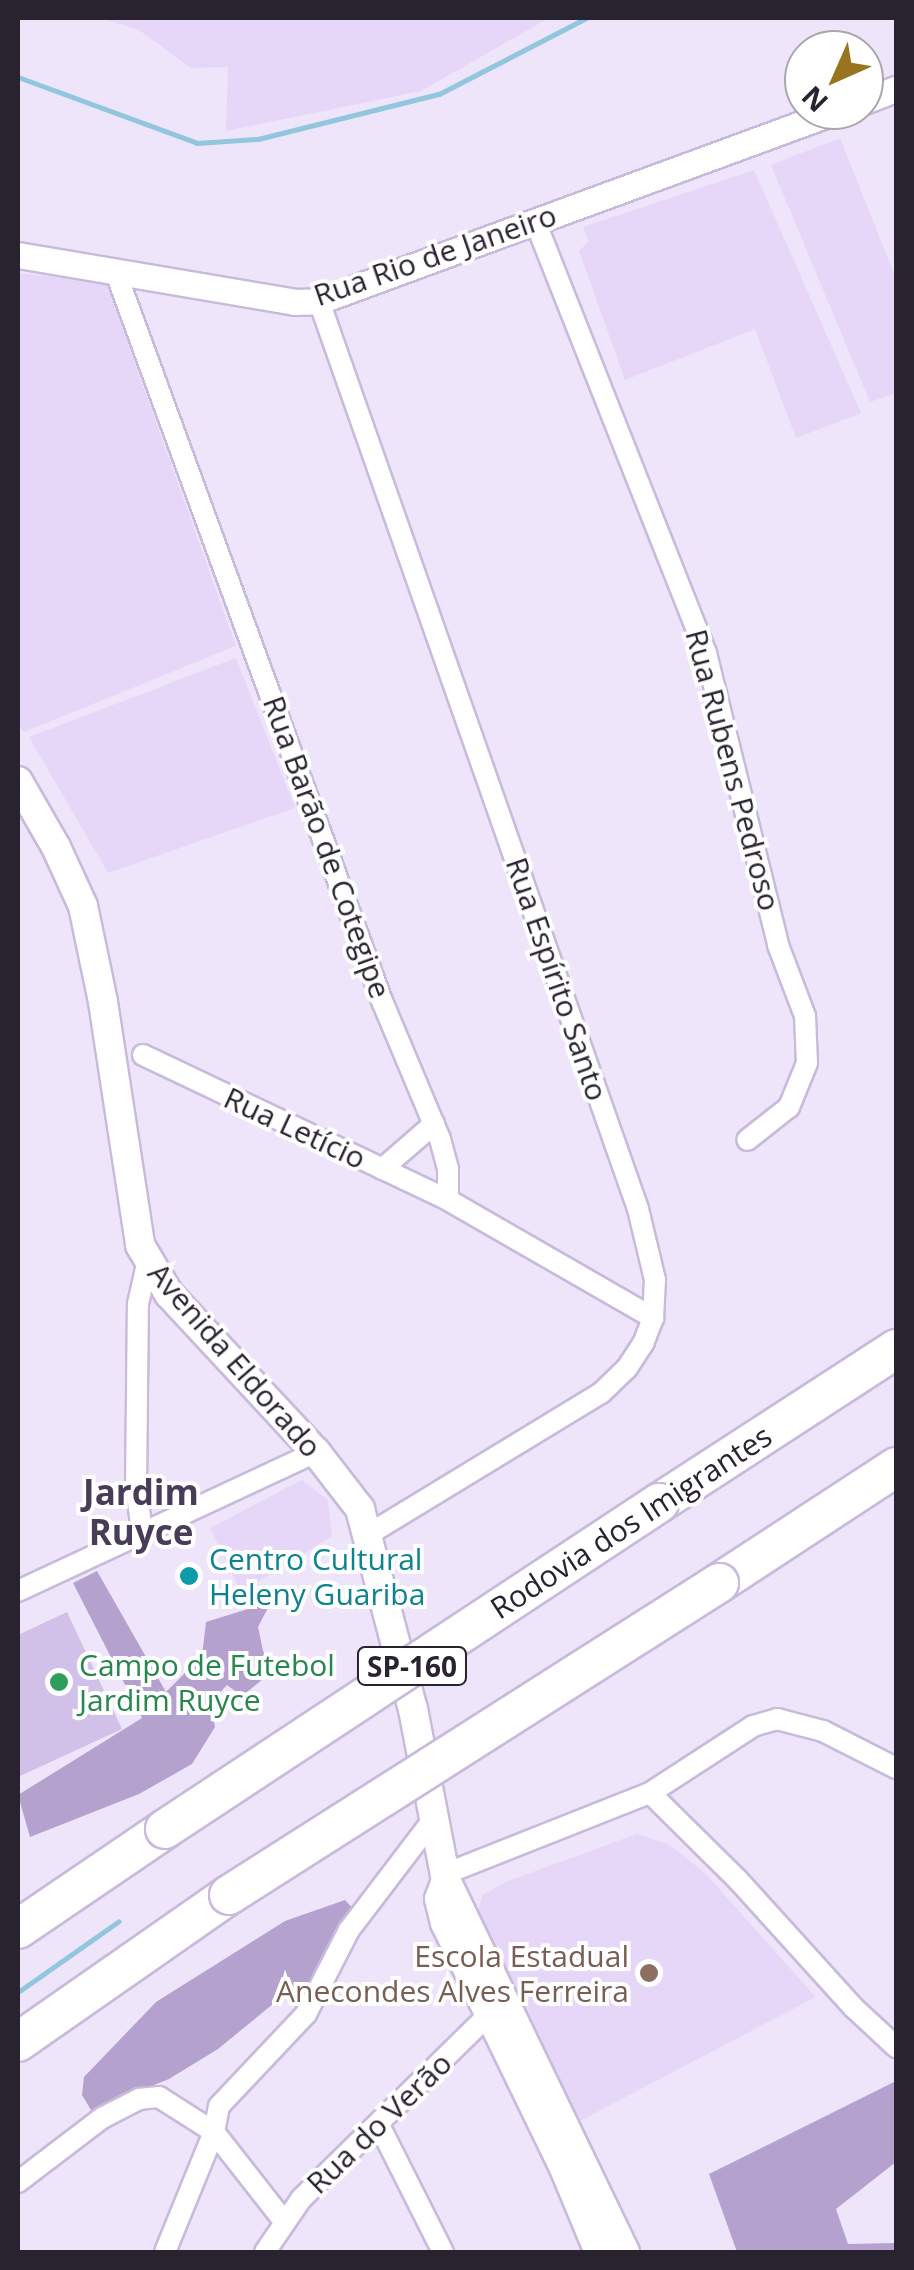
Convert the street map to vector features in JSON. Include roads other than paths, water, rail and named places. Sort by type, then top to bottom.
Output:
[{"type":"highway","name":"Rodovia dos Imigrantes","points":[[18,1930],[165,1829],[896,1349]]},
{"type":"highway","name":"SP-160","points":[[18,2042],[230,1895],[896,1466]]},
{"type":"main road","name":"Avenida Eldorado","points":[[18,781],[56,847],[83,906],[103,1002],[136,1230],[147,1264],[169,1294],[316,1452],[360,1509],[370,1534],[413,1709],[445,1877],[497,2011],[573,2164],[625,2252]]},
{"type":"main road","name":"Avenida Eldorado","points":[[573,2164],[599,2252]]},
{"type":"street","name":"Rua Rio de Janeiro","points":[[18,255],[295,302],[319,301],[785,130]]},
{"type":"street","name":"Rua Rubens Pedroso","points":[[535,221],[706,652],[778,945],[806,1016],[807,1063],[789,1107],[747,1140]]},
{"type":"street","name":"Rua Barão de Cotegipe","points":[[116,273],[356,931],[434,1124],[448,1169],[448,1200]]},
{"type":"street","name":"Rua Espírito Santo","points":[[319,301],[638,1209],[655,1280],[653,1318],[627,1368],[601,1393],[370,1534]]},
{"type":"street","name":"Rua Letício","points":[[142,1055],[448,1200]]},
{"type":"street","points":[[382,1169],[434,1124]]},
{"type":"street","points":[[448,1200],[653,1318]]},
{"type":"street","points":[[142,1531],[136,1488],[138,1304],[147,1264]]},
{"type":"street","points":[[18,1590],[316,1452]]},
{"type":"street","points":[[445,1877],[650,1793],[753,1726],[777,1719],[823,1731],[896,1768]]},
{"type":"street","points":[[650,1793],[738,1880],[853,2008],[896,2046]]},
{"type":"street","points":[[164,2252],[214,2132],[219,2106],[306,2014],[350,1930],[432,1821]]},
{"type":"street","name":"Rua do Verão","points":[[265,2252],[284,2220],[497,2011]]},
{"type":"street","points":[[18,2182],[83,2130],[139,2099],[160,2097],[214,2132],[284,2220]]},
{"type":"street","points":[[378,2126],[443,2252]]},
{"type":"waterway","points":[[18,77],[197,143],[258,139],[439,94],[586,18]]},
{"type":"waterway","points":[[18,1992],[119,1921]]},
{"type":"place","name":"Centro Cultural Heleny Guariba","points":[[189,1576]]},
{"type":"place","name":"Campo de Futebol Jardim Ruyce","points":[[59,1682]]},
{"type":"place","name":"Escola Estadual Anecondes Alves Ferreira","points":[[649,1973]]},
{"type":"district","name":"Jardim Ruyce","points":[[141,1512]]}]
